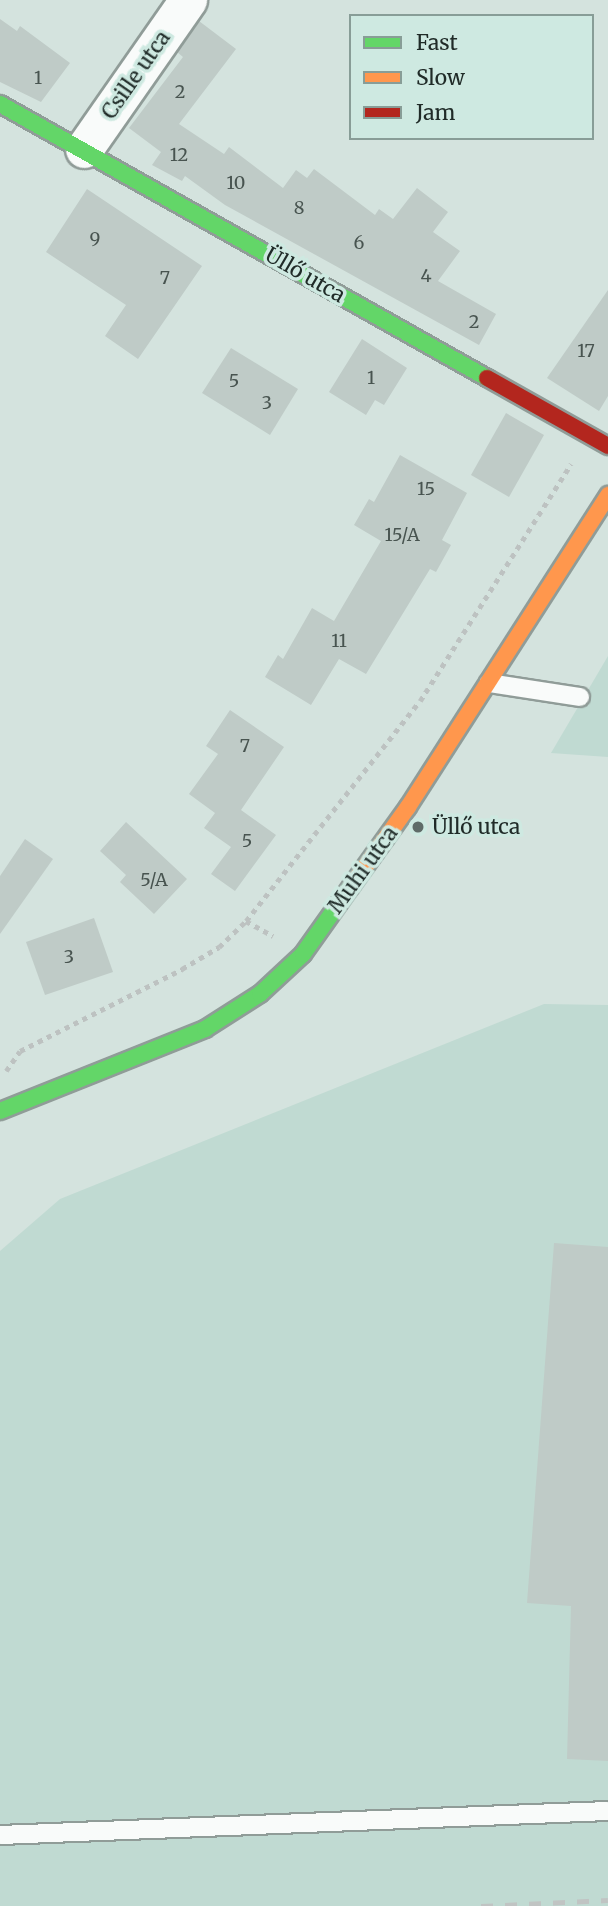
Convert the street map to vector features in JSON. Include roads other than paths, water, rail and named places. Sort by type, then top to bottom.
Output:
[{"type":"main road","name":"Üllő utca","points":[[0,104],[608,446]]},
{"type":"main road","name":"Muhi utca","points":[[1,1109],[205,1029],[260,994],[303,954],[489,683],[608,495]]},
{"type":"street","name":"Csille utca","points":[[84,149],[188,0]]},
{"type":"lane","points":[[489,683],[580,697]]},
{"type":"lane","points":[[0,1835],[608,1811]]},
{"type":"railway","points":[[481,1906],[608,1900]]},
{"type":"place","name":"Üllő utca","points":[[418,827]]}]
